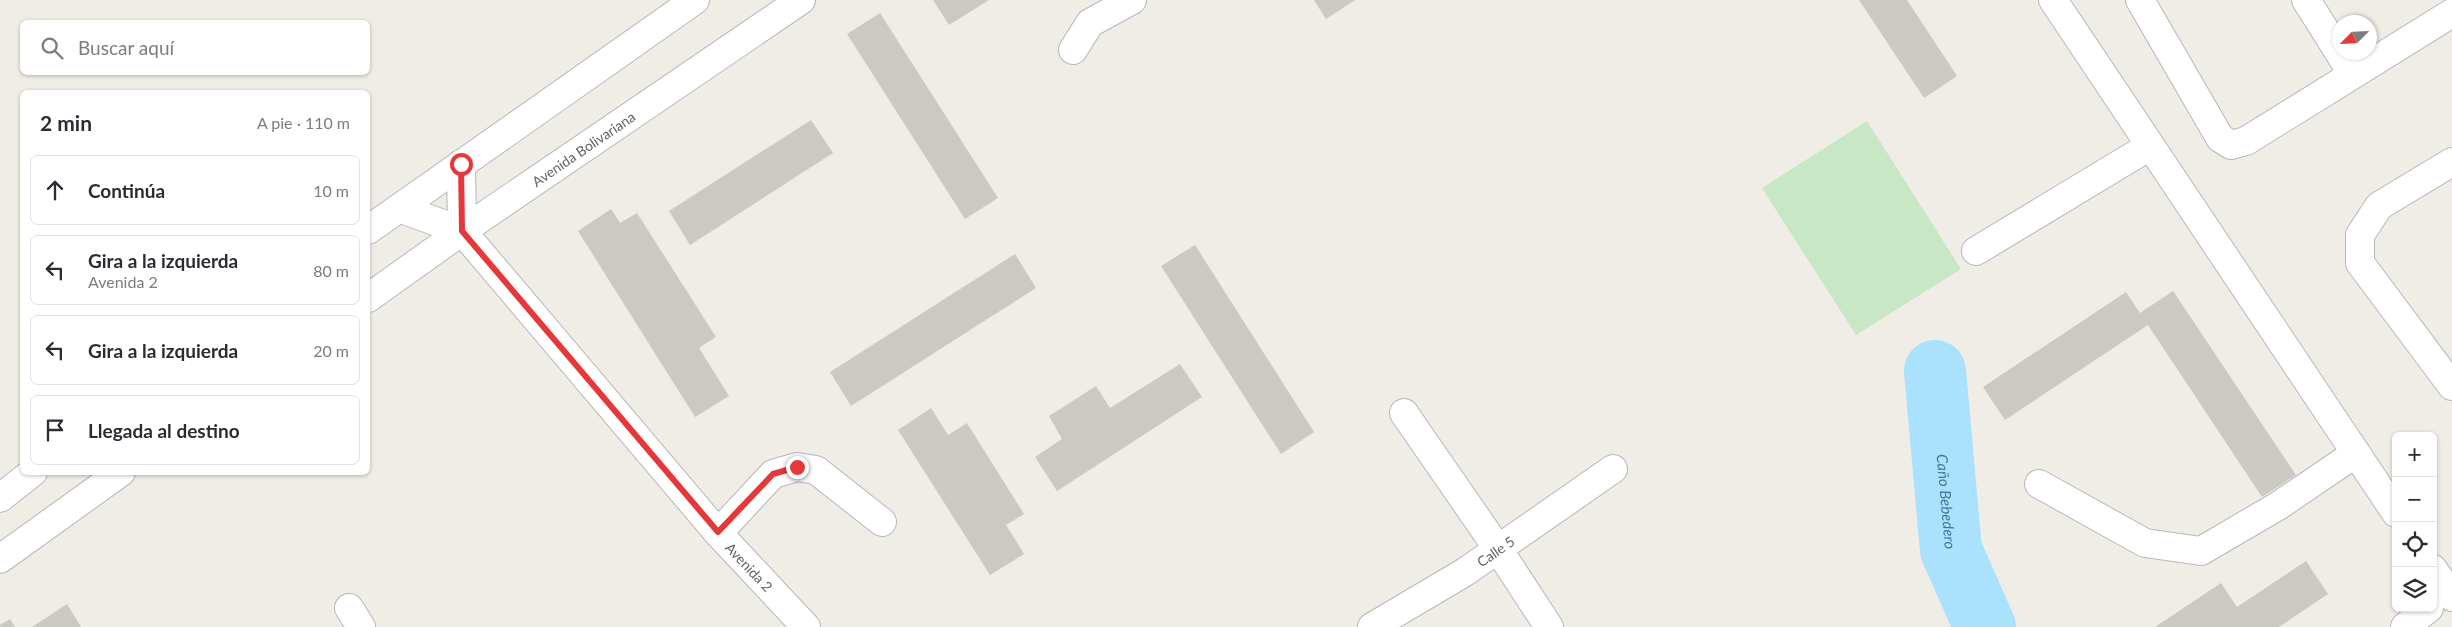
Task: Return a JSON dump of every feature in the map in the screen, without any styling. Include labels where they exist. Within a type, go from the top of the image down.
[{"type":"street","points":[[370,229],[695,0]]},
{"type":"street","name":"Avenida Bolivariana","points":[[370,297],[462,231],[802,0]]},
{"type":"street","points":[[1073,50],[1090,23],[1132,0]]},
{"type":"street","points":[[2053,0],[2392,507]]},
{"type":"street","points":[[2140,0],[2220,138],[2231,145],[2246,141],[2352,73],[2452,13]]},
{"type":"street","points":[[2306,0],[2352,73]]},
{"type":"street","points":[[1976,252],[2150,146]]},
{"type":"street","points":[[2452,162],[2379,206],[2360,235],[2360,262],[2452,386]]},
{"type":"street","points":[[399,208],[462,231],[461,164]]},
{"type":"street","name":"Avenida 2","points":[[462,231],[718,532],[806,627]]},
{"type":"street","points":[[1404,413],[1498,548],[1549,627]]},
{"type":"street","points":[[2039,484],[2145,543],[2201,550],[2278,506],[2356,453]]},
{"type":"street","points":[[718,532],[773,474],[797,467],[816,470],[882,522]]},
{"type":"street","name":"Calle 5","points":[[1372,627],[1466,572],[1614,468]]},
{"type":"street","points":[[0,498],[30,475]]},
{"type":"street","points":[[0,558],[117,475]]},
{"type":"street","points":[[2405,627],[2441,601],[2437,585]]},
{"type":"green space","points":[[1867,121],[1961,269],[1856,335],[1762,188]]},
{"type":"building","points":[[933,0],[989,0],[949,25]]},
{"type":"building","points":[[1314,0],[1355,0],[1326,19]]},
{"type":"building","points":[[1859,0],[1907,0],[1957,76],[1924,98]]},
{"type":"building","points":[[880,13],[998,198],[965,219],[847,34]]},
{"type":"building","points":[[811,120],[833,153],[690,245],[669,211]]},
{"type":"building","points":[[611,209],[620,223],[637,213],[716,337],[699,348],[729,396],[695,417],[578,231]]},
{"type":"building","points":[[1195,245],[1314,432],[1281,454],[1161,266]]},
{"type":"building","points":[[1015,254],[1036,288],[851,406],[830,372]]},
{"type":"building","points":[[2173,291],[2296,475],[2262,497],[2148,325],[2005,420],[1983,387],[2126,292],[2140,313]]},
{"type":"building","points":[[1180,364],[1202,397],[1057,491],[1035,457],[1062,439],[1049,416],[1096,386],[1110,408]]},
{"type":"building","points":[[931,408],[948,435],[967,423],[1024,514],[1006,525],[1024,554],[990,575],[898,430]]},
{"type":"building","points":[[2306,561],[2328,594],[2279,627],[2155,627],[2221,583],[2237,607]]},
{"type":"building","points":[[67,604],[81,627],[32,627]]},
{"type":"building","points":[[10,619],[15,627],[0,627],[0,625]]},
{"type":"waterway","name":"Caño Bebedero","points":[[1935,371],[1951,550],[1985,627]]},
{"type":"route","points":[[461,164],[462,231],[718,532],[773,474],[797,467]]}]
